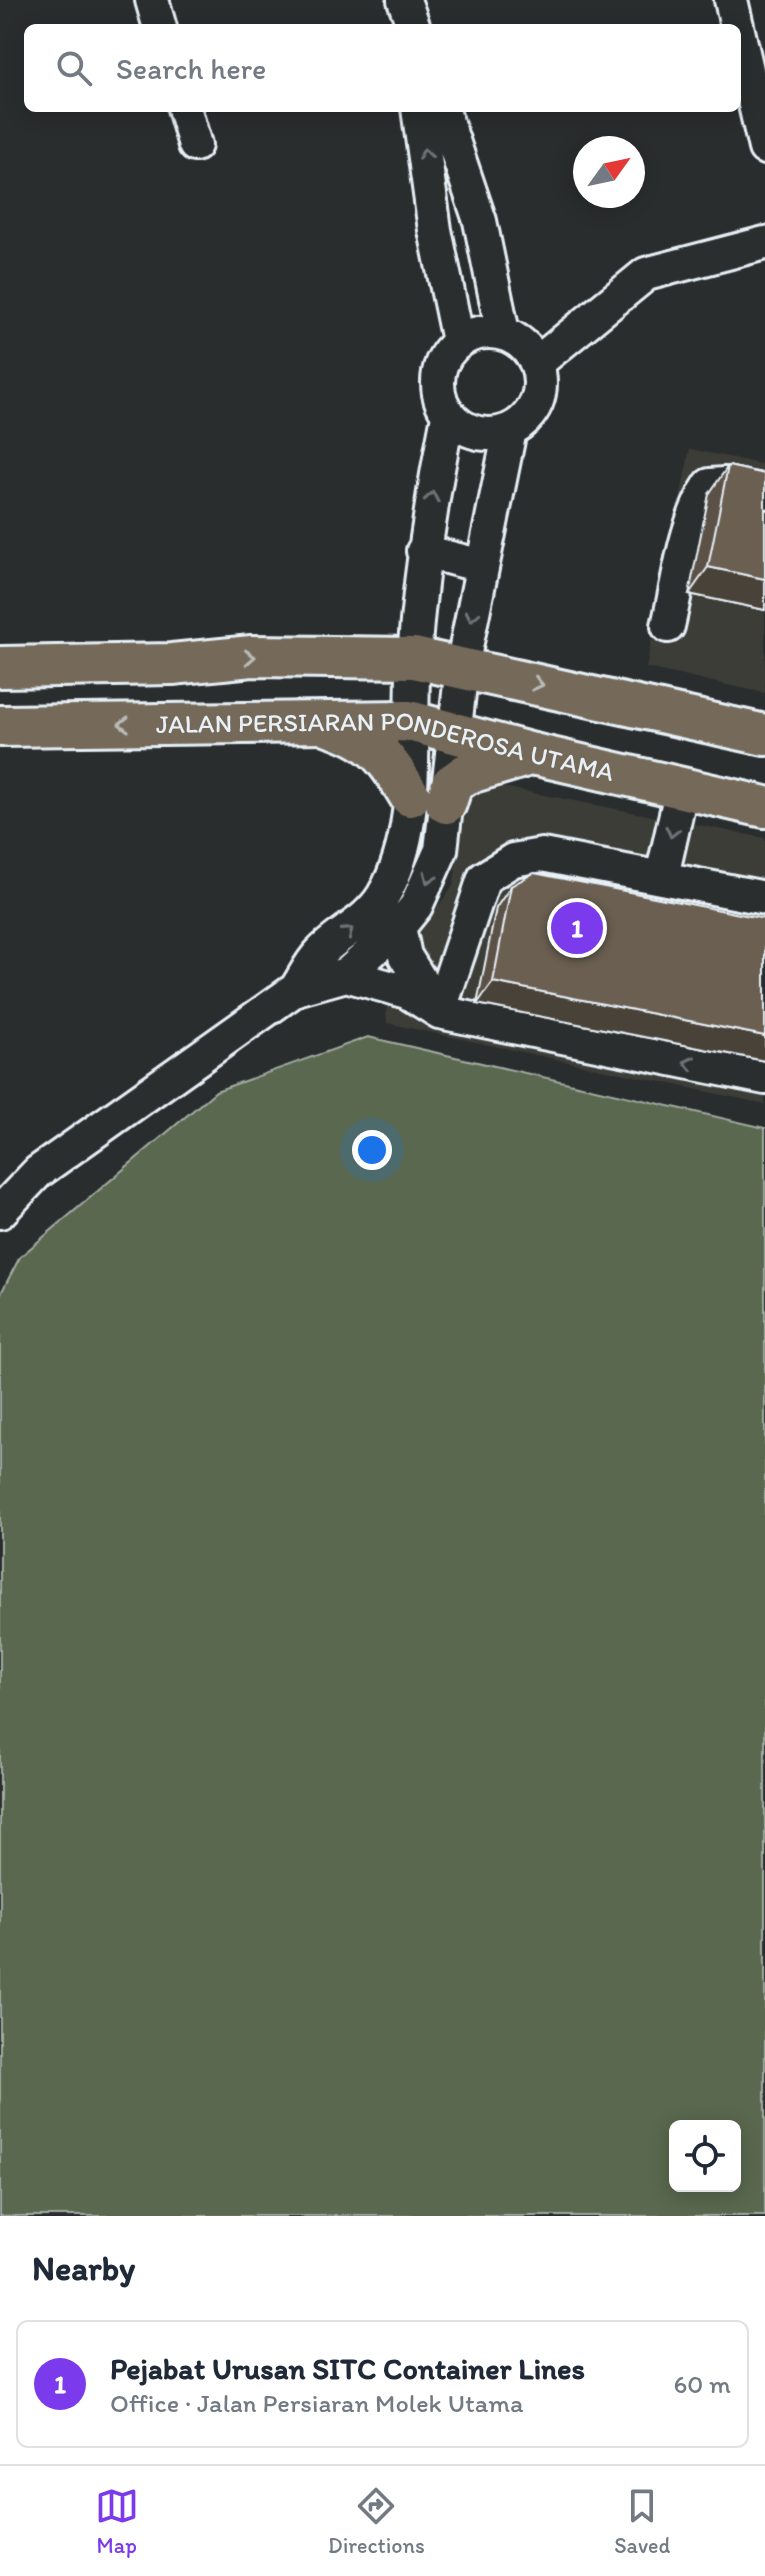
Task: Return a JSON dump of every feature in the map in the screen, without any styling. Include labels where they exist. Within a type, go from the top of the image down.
[{"type":"main road","points":[[0,667],[172,664],[252,656],[414,658],[765,735]]},
{"type":"main road","points":[[314,720],[358,735],[386,757],[428,799],[466,774],[533,754]]},
{"type":"main road","name":"JALAN PERSIARAN PONDEROSA UTAMA","points":[[0,726],[409,721],[533,754],[765,807]]},
{"type":"street","points":[[152,0],[159,24]]},
{"type":"street","points":[[404,0],[413,24]]},
{"type":"street","points":[[731,0],[737,24]]},
{"type":"street","points":[[741,44],[765,148]]},
{"type":"street","points":[[185,112],[195,145]]},
{"type":"street","points":[[419,112],[442,265],[458,341]]},
{"type":"street","points":[[443,112],[470,190],[503,333]]},
{"type":"street","points":[[431,197],[470,190]]},
{"type":"street","points":[[537,363],[646,274],[765,243]]},
{"type":"street","points":[[442,265],[487,257]]},
{"type":"street","points":[[0,1212],[38,1172],[296,989],[346,975],[399,927],[416,906],[441,850],[428,799],[409,721],[423,551],[448,416],[437,380],[447,351],[458,341],[480,332],[503,333],[517,340],[537,363],[540,379],[533,409],[510,430],[462,667],[453,732],[428,799],[405,840],[382,897],[349,934],[320,953],[296,989]]},
{"type":"street","points":[[448,416],[480,433],[510,430]]},
{"type":"street","points":[[668,626],[701,499],[710,485],[725,484],[765,492]]},
{"type":"street","points":[[423,551],[482,566]]},
{"type":"street","points":[[662,876],[682,788]]},
{"type":"street","points":[[439,1012],[484,878],[513,860],[542,855],[765,898]]},
{"type":"street","points":[[399,927],[405,956],[439,1012]]},
{"type":"street","points":[[346,975],[407,992],[439,1012],[765,1078]]},
{"type":"shaded area","points":[[690,449],[765,465],[765,693],[646,668]]},
{"type":"shaded area","points":[[487,784],[765,838],[765,1104],[387,1023],[386,1006],[396,973],[416,936],[453,886],[467,802],[473,790]]},
{"type":"green space","points":[[368,1037],[765,1128],[765,2216],[0,2216],[0,1295],[20,1257],[216,1091]]},
{"type":"building","points":[[728,466],[765,474],[765,579],[708,567]]},
{"type":"building","points":[[534,873],[765,919],[765,1036],[493,982],[511,886]]},
{"type":"place","name":"Pejabat Urusan SITC Container Lines","points":[[577,928]]}]
